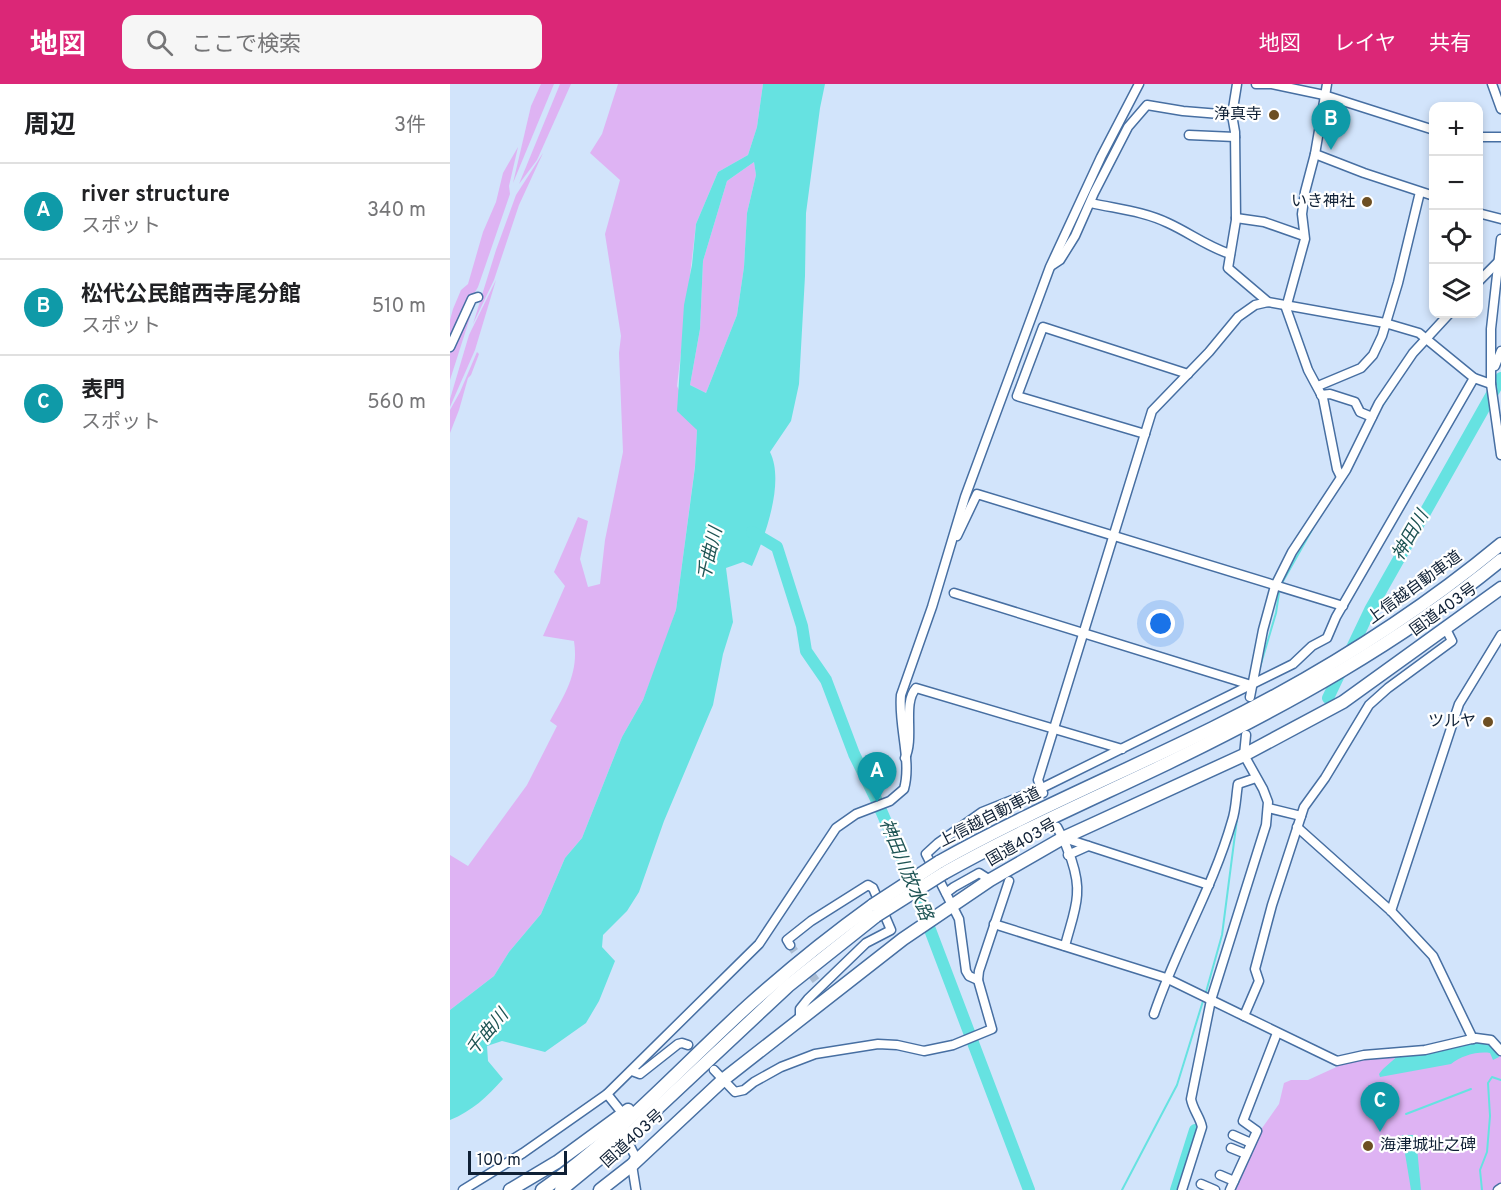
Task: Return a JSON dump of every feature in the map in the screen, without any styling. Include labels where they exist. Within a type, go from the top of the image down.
[{"type":"highway","name":"上信越自動車道","points":[[542,1190],[573,1167],[625,1122],[748,1006],[810,952],[1005,827],[1215,727],[1322,669],[1369,641],[1449,585],[1501,544]]},
{"type":"highway","name":"上信越自動車道","points":[[942,868],[1220,737],[1320,684],[1446,601],[1501,560]]},
{"type":"highway","name":"国道403号","points":[[600,1190],[632,1165],[724,1079],[903,939],[1060,832],[1244,755],[1343,702],[1501,588]]},
{"type":"highway","name":"上信越自動車道","points":[[561,1190],[633,1131],[788,986],[875,911]]},
{"type":"highway","points":[[510,1190],[557,1162],[612,1123],[748,1006]]},
{"type":"street","points":[[463,1190],[523,1153],[607,1094],[759,944],[836,828],[856,814],[890,801],[905,786],[899,709],[901,695],[932,606],[975,467],[1050,267],[1101,157],[1140,84]]},
{"type":"street","points":[[1237,84],[1232,115],[1235,137],[1236,218],[1228,267],[1268,302]]},
{"type":"street","points":[[1256,84],[1272,84],[1324,95],[1429,128]]},
{"type":"street","points":[[1327,84],[1315,153],[1305,192],[1302,214],[1305,236],[1286,305],[1288,317],[1308,370],[1320,390],[1340,475]]},
{"type":"street","points":[[1492,84],[1501,109]]},
{"type":"street","points":[[1050,267],[1060,260],[1076,236],[1128,126],[1147,105],[1232,115]]},
{"type":"street","points":[[1189,135],[1235,137]]},
{"type":"street","points":[[1483,137],[1501,137]]},
{"type":"street","points":[[1315,153],[1364,173],[1429,195]]},
{"type":"street","points":[[1320,390],[1350,375],[1368,362],[1382,336],[1398,283],[1420,192]]},
{"type":"street","points":[[1091,203],[1152,216],[1215,249],[1230,254]]},
{"type":"street","points":[[1483,214],[1501,219]]},
{"type":"street","points":[[1236,218],[1264,222],[1305,236]]},
{"type":"street","points":[[1501,239],[1491,329],[1491,384],[1501,455]]},
{"type":"street","points":[[1483,278],[1498,262]]},
{"type":"street","points":[[450,347],[472,299],[478,297]]},
{"type":"street","points":[[1043,791],[1038,780],[1152,411],[1238,317],[1255,305],[1268,302],[1385,323],[1419,333],[1474,378],[1491,384]]},
{"type":"street","points":[[1250,697],[1275,586],[1292,552],[1340,475],[1346,470],[1384,396],[1424,339],[1445,318]]},
{"type":"street","points":[[1145,434],[1017,396],[1043,327],[1188,374]]},
{"type":"street","points":[[1491,384],[1496,359],[1501,351]]},
{"type":"street","points":[[978,980],[969,976],[966,971],[959,919],[948,908],[946,893],[926,854],[982,812],[1043,791],[1293,664],[1312,646],[1327,638],[1343,606],[1474,378]]},
{"type":"street","points":[[1320,390],[1355,402],[1360,412],[1372,417]]},
{"type":"street","points":[[951,543],[961,529],[977,494],[1343,606]]},
{"type":"street","points":[[954,593],[1251,686]]},
{"type":"street","points":[[1244,1016],[1259,981],[1255,969],[1272,905],[1304,807],[1325,778],[1369,705],[1388,688],[1452,641],[1446,629]]},
{"type":"street","points":[[1391,911],[1459,704],[1501,635]]},
{"type":"street","points":[[904,759],[910,747],[910,702],[916,688],[1122,749]]},
{"type":"street","points":[[1182,1190],[1202,1127],[1192,1108],[1191,1099],[1211,1000],[1266,825],[1268,802],[1244,755],[1246,735]]},
{"type":"street","points":[[1154,1014],[1166,978],[1209,885],[1233,820],[1238,784],[1256,778]]},
{"type":"street","points":[[1268,808],[1301,816]]},
{"type":"street","points":[[1298,827],[1391,911],[1433,956],[1473,1039]]},
{"type":"street","points":[[1060,832],[1088,846],[1209,885]]},
{"type":"street","points":[[1060,832],[1078,892],[1076,909],[1065,946]]},
{"type":"street","points":[[1068,855],[1088,846]]},
{"type":"street","points":[[946,893],[979,873],[990,880]]},
{"type":"street","points":[[714,1070],[735,1092],[744,1090],[781,1068],[815,1054],[878,1044],[897,1045],[924,1051],[953,1045],[992,1029],[978,980],[979,971],[1009,881]]},
{"type":"street","points":[[790,945],[787,940],[811,921],[868,885],[873,888],[891,930],[866,943],[820,984],[800,1009],[801,1019]]},
{"type":"street","points":[[994,924],[1166,978],[1337,1060],[1342,1061],[1364,1055],[1425,1050],[1473,1039],[1491,1040],[1501,1051]]},
{"type":"street","points":[[1230,1190],[1257,1131],[1243,1121],[1277,1033]]},
{"type":"street","points":[[632,1071],[640,1074],[678,1044],[688,1045]]},
{"type":"street","points":[[607,1094],[619,1109]]},
{"type":"street","points":[[1233,1135],[1251,1143]]},
{"type":"street","points":[[630,1146],[635,1156],[632,1165],[636,1190]]},
{"type":"street","points":[[1231,1148],[1246,1154]]},
{"type":"street","points":[[1220,1175],[1234,1180]]},
{"type":"street","points":[[1201,1184],[1215,1190]]},
{"type":"shaded area","points":[[541,84],[554,84],[513,183],[531,106]]},
{"type":"shaded area","points":[[560,84],[571,84],[537,160],[519,184]]},
{"type":"shaded area","points":[[618,84],[763,84],[757,127],[748,155],[718,172],[696,224],[677,386],[697,430],[695,466],[676,610],[643,700],[622,737],[582,838],[565,858],[541,914],[509,952],[494,976],[450,1010],[450,855],[468,866],[527,785],[557,726],[550,721],[566,692],[573,673],[574,641],[543,636],[565,586],[554,572],[578,517],[588,521],[580,559],[588,587],[600,584],[605,540],[623,452],[619,353],[621,336],[605,234],[620,180],[590,153],[602,134]]},
{"type":"shaded area","points":[[518,147],[509,186],[510,194],[478,287],[450,341],[450,320],[453,309],[461,290],[468,284],[483,232],[496,202],[503,173]]},
{"type":"shaded area","points":[[543,153],[519,205],[494,280],[473,324],[516,195]]},
{"type":"shaded area","points":[[754,162],[756,175],[747,213],[744,267],[737,315],[706,393],[690,385],[700,329],[703,261],[727,181]]},
{"type":"shaded area","points":[[496,280],[475,350],[450,407],[450,399],[469,335]]},
{"type":"shaded area","points":[[473,308],[450,380],[450,353]]},
{"type":"shaded area","points":[[477,352],[479,354],[468,378],[450,433],[450,410]]},
{"type":"shaded area","points":[[1474,1041],[1501,1054],[1501,1187],[1496,1190],[1232,1190],[1260,1131],[1279,1104],[1284,1083],[1291,1080],[1308,1080],[1343,1064],[1365,1058]]},
{"type":"water","name":"千曲川","points":[[763,84],[825,84],[806,213],[799,384],[791,421],[770,452],[774,464],[774,494],[772,509],[757,554],[752,566],[743,562],[726,568],[733,622],[723,654],[713,705],[664,821],[639,892],[627,911],[603,935],[602,947],[615,961],[599,1001],[586,1023],[545,1052],[502,1041],[487,1046],[488,1061],[503,1079],[479,1103],[450,1120],[450,1010],[494,976],[509,952],[541,914],[565,858],[582,838],[622,737],[643,700],[676,610],[695,467],[697,430],[677,411],[684,305],[692,265],[696,224],[718,172],[748,155],[757,127]],"holes":[[[754,162],[756,175],[747,213],[744,267],[737,315],[706,393],[690,385],[700,329],[703,261],[727,181]]]},
{"type":"water","points":[[1474,1041],[1487,1041],[1500,1053],[1499,1057],[1493,1060],[1490,1053],[1475,1053],[1451,1064],[1380,1077],[1379,1074],[1383,1069],[1400,1054]]},
{"type":"water","points":[[1402,1135],[1415,1135],[1416,1137],[1421,1190],[1411,1190]]},
{"type":"waterway","name":"神田川","points":[[1328,698],[1370,610],[1501,378]]},
{"type":"waterway","points":[[1381,408],[1391,393]]},
{"type":"waterway","points":[[1282,583],[1313,528]]},
{"type":"waterway","name":"神田川放水路","points":[[752,532],[777,547],[802,626],[806,651],[826,680],[854,754],[910,877],[1029,1190]]},
{"type":"waterway","points":[[1258,674],[1276,613],[1279,593]]},
{"type":"waterway","points":[[1206,992],[1222,935],[1237,819]]},
{"type":"waterway","points":[[1122,1190],[1177,1085],[1203,1001]]},
{"type":"waterway","points":[[1482,1190],[1480,1170],[1487,1152],[1490,1116],[1488,1083],[1492,1077],[1501,1080]]},
{"type":"waterway","points":[[1406,1114],[1471,1089]]},
{"type":"waterway","name":"神田川","points":[[1176,1190],[1195,1130]]},
{"type":"tunnel","points":[[790,945],[817,982]]},
{"type":"place","name":"浄真寺","points":[[1274,115]]},
{"type":"place","name":"松代公民館西寺尾分館","points":[[1331,150]]},
{"type":"place","name":"いき神社","points":[[1367,202]]},
{"type":"place","name":"ツルヤ","points":[[1488,722]]},
{"type":"place","name":"river structure","points":[[877,802]]},
{"type":"place","name":"表門","points":[[1380,1132]]},
{"type":"place","name":"海津城址之碑","points":[[1368,1146]]}]
